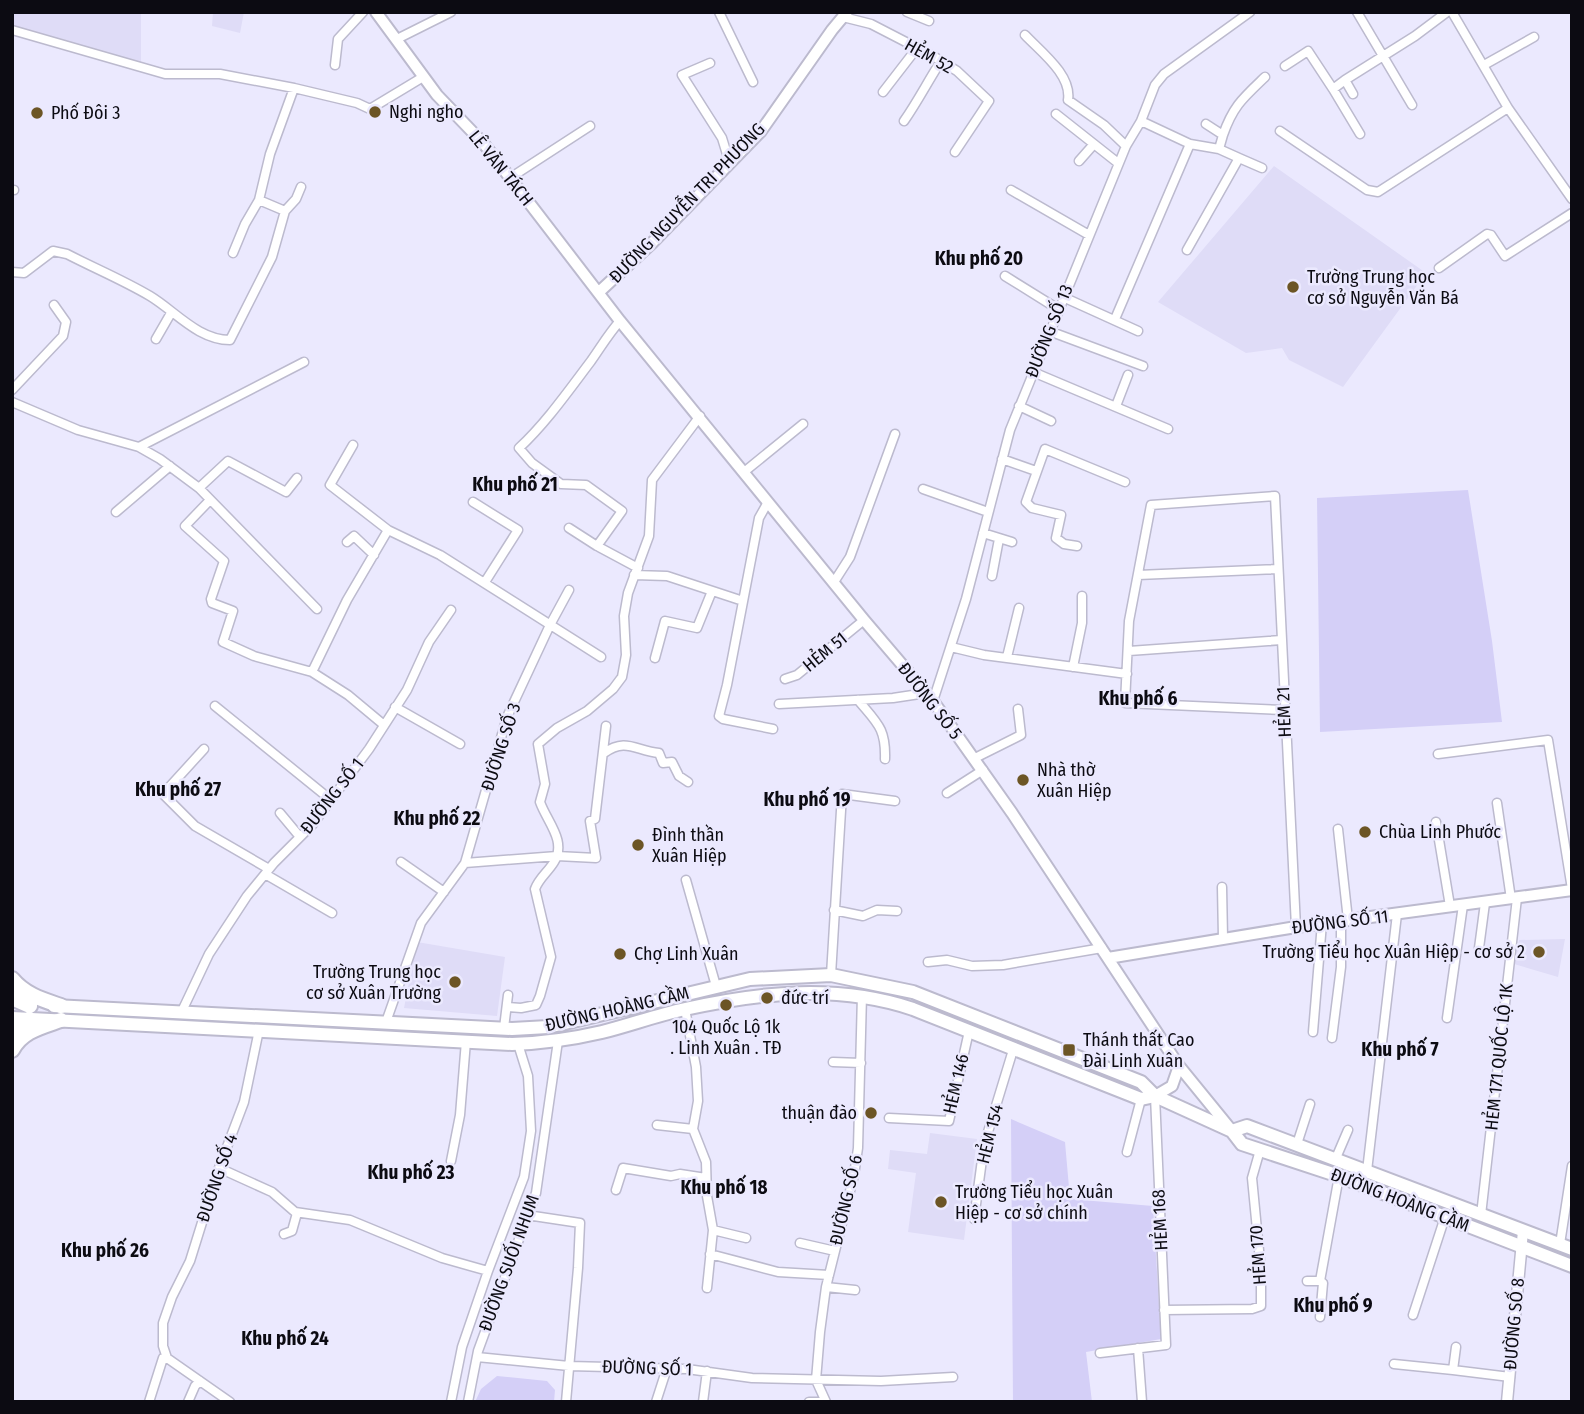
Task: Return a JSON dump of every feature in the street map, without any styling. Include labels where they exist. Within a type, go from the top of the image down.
[{"type":"highway","points":[[12,979],[19,988],[61,1013],[19,1039],[12,1050]]},
{"type":"highway","points":[[12,998],[29,1012],[12,1035]]},
{"type":"main road","name":"LÊ VĂN TÁCH","points":[[376,12],[423,78],[484,144],[599,292]]},
{"type":"main road","name":"ĐƯỜNG NGUYỄN TRI PHƯƠNG","points":[[599,292],[761,131],[845,15]]},
{"type":"main road","name":"ĐƯỜNG SỐ 5","points":[[599,292],[864,620],[930,697],[975,758],[1179,1066],[1232,1131]]},
{"type":"main road","name":"ĐƯỜNG SỐ 11","points":[[1105,953],[1572,890]]},
{"type":"main road","name":"ĐƯỜNG HOÀNG CẦM","points":[[12,1005],[29,1012],[181,1011],[505,1028],[548,1027],[750,979],[831,975],[913,992],[951,1006],[1141,1082],[1155,1096],[1232,1131],[1242,1144],[1339,1176],[1572,1266]]},
{"type":"main road","name":"ĐƯỜNG HOÀNG CẦM","points":[[61,1013],[260,1030],[518,1044],[558,1041],[602,1032],[685,1009],[751,996],[796,993],[862,995],[903,1006],[1141,1099]]},
{"type":"main road","name":"ĐƯỜNG HOÀNG CẦM","points":[[12,1018],[29,1012]]},
{"type":"main road","points":[[1141,1099],[1155,1096],[1172,1086],[1179,1066]]},
{"type":"main road","name":"ĐƯỜNG HOÀNG CẦM","points":[[1232,1131],[1247,1126],[1566,1247]]},
{"type":"street","points":[[335,65],[338,39],[348,25],[363,12]]},
{"type":"street","points":[[397,39],[451,12]]},
{"type":"street","points":[[719,12],[753,82]]},
{"type":"street","points":[[907,12],[929,21]]},
{"type":"street","name":"ĐƯỜNG SỐ 13","points":[[930,697],[951,648],[1010,430],[1118,163],[1141,121],[1155,85],[1164,74],[1250,12]]},
{"type":"street","points":[[1357,12],[1412,105]]},
{"type":"street","points":[[1333,89],[1450,12],[1508,108],[1572,199]]},
{"type":"street","name":"HẺM 52","points":[[845,15],[871,24],[941,61],[957,71],[989,101],[954,152]]},
{"type":"street","points":[[12,30],[165,74],[209,73],[294,88],[370,108],[423,78]]},
{"type":"street","points":[[1025,36],[1052,63],[1064,80],[1070,91],[1068,100],[1104,125],[1126,146]]},
{"type":"street","points":[[1484,65],[1534,37]]},
{"type":"street","points":[[883,92],[917,48]]},
{"type":"street","points":[[1285,66],[1308,51],[1360,134]]},
{"type":"street","points":[[904,121],[941,61]]},
{"type":"street","points":[[710,62],[682,75],[722,138],[730,164]]},
{"type":"street","points":[[1219,149],[1231,113],[1242,98],[1265,77]]},
{"type":"street","points":[[1345,80],[1353,94]]},
{"type":"street","points":[[233,253],[259,200],[270,154],[294,88]]},
{"type":"street","points":[[1280,131],[1367,190],[1378,192],[1508,108]]},
{"type":"street","points":[[1056,114],[1118,163]]},
{"type":"street","points":[[1141,121],[1190,144],[1219,149],[1262,168]]},
{"type":"street","points":[[1206,124],[1223,135]]},
{"type":"street","points":[[510,177],[590,126]]},
{"type":"street","points":[[1079,161],[1094,144]]},
{"type":"street","points":[[1115,318],[1190,144]]},
{"type":"street","points":[[1187,250],[1239,158]]},
{"type":"street","points":[[12,272],[24,273],[53,251],[67,254],[151,297],[201,331],[221,340],[230,340],[272,257],[285,211],[296,199],[301,187]]},
{"type":"street","points":[[1011,190],[1089,235]]},
{"type":"street","points":[[259,200],[285,211]]},
{"type":"street","points":[[1439,268],[1487,234],[1505,256],[1572,212]]},
{"type":"street","points":[[1005,276],[1058,309]]},
{"type":"street","points":[[1063,297],[1115,318],[1138,331]]},
{"type":"street","points":[[12,390],[63,336],[66,322],[54,305]]},
{"type":"street","points":[[156,339],[171,313]]},
{"type":"street","points":[[597,546],[622,511],[586,485],[561,484],[532,463],[519,448],[534,434],[620,321]]},
{"type":"street","points":[[1049,331],[1143,366]]},
{"type":"street","points":[[139,447],[304,362]]},
{"type":"street","points":[[1033,372],[1168,429]]},
{"type":"street","points":[[1116,406],[1128,375]]},
{"type":"street","points":[[12,402],[78,430],[139,447],[170,466],[199,488],[317,609]]},
{"type":"street","points":[[1019,406],[1051,421]]},
{"type":"street","points":[[507,1007],[521,1009],[536,1005],[551,957],[535,889],[537,882],[557,856],[560,846],[540,802],[544,784],[538,744],[557,728],[587,711],[613,689],[622,677],[626,655],[624,616],[649,536],[652,480],[700,416]]},
{"type":"street","points":[[744,472],[803,424]]},
{"type":"street","points":[[834,582],[850,557],[895,434]]},
{"type":"street","points":[[353,445],[330,485],[388,530],[440,555],[601,657]]},
{"type":"street","points":[[1077,546],[1064,544],[1056,538],[1061,516],[1032,508],[1026,502],[1045,449],[1125,482]]},
{"type":"street","points":[[1002,459],[1036,471]]},
{"type":"street","points":[[199,488],[228,461],[286,492],[297,478]]},
{"type":"street","points":[[116,512],[170,466]]},
{"type":"street","points":[[923,489],[988,512]]},
{"type":"street","name":"HẺM 21","points":[[1138,575],[1151,505],[1275,496],[1283,710],[1296,927]]},
{"type":"street","points":[[210,500],[185,526],[225,561],[211,599],[212,603],[233,611],[223,642],[254,656],[312,672],[348,695],[384,725]]},
{"type":"street","points":[[473,502],[518,530],[485,582]]},
{"type":"street","points":[[768,502],[759,518],[719,716],[774,729]]},
{"type":"street","points":[[569,528],[636,571],[667,576],[743,601]]},
{"type":"street","points":[[312,672],[347,600],[388,530]]},
{"type":"street","points":[[983,533],[1012,542]]},
{"type":"street","points":[[347,542],[354,536],[374,555]]},
{"type":"street","points":[[992,576],[999,538]]},
{"type":"street","points":[[1278,569],[1138,575],[1129,621],[1125,703],[1283,710]]},
{"type":"street","name":"ĐƯỜNG SỐ 3","points":[[386,1022],[418,929],[465,863],[507,717],[569,590]]},
{"type":"street","points":[[655,658],[665,621],[697,628],[712,591]]},
{"type":"street","points":[[1073,667],[1082,623],[1082,596]]},
{"type":"street","points":[[1007,657],[1018,608]]},
{"type":"street","name":"ĐƯỜNG SỐ 1","points":[[181,1011],[209,954],[247,895],[313,824],[369,749],[407,690],[429,642],[451,610]]},
{"type":"street","name":"HẺM 51","points":[[785,679],[797,675],[864,620]]},
{"type":"street","points":[[1129,651],[1282,640]]},
{"type":"street","points":[[951,648],[1127,674]]},
{"type":"street","points":[[779,704],[930,697]]},
{"type":"street","points":[[858,700],[881,728],[886,739],[885,759]]},
{"type":"street","points":[[215,706],[331,800]]},
{"type":"street","points":[[395,707],[460,744]]},
{"type":"street","points":[[975,758],[1021,735],[1018,709]]},
{"type":"street","points":[[465,863],[557,856],[596,858],[590,821],[594,819],[606,726]]},
{"type":"street","points":[[1438,754],[1548,740],[1572,890]]},
{"type":"street","points":[[604,753],[614,745],[622,744],[659,753],[663,763],[671,762],[679,776],[688,782]]},
{"type":"street","points":[[204,749],[163,794],[195,826],[332,913]]},
{"type":"street","points":[[947,793],[983,770]]},
{"type":"street","points":[[831,975],[842,794],[895,801]]},
{"type":"street","name":"HẺM 171 QUỐC LỘ 1K","points":[[1481,1215],[1514,899],[1497,803]]},
{"type":"street","points":[[280,813],[300,837]]},
{"type":"street","points":[[1436,821],[1450,906]]},
{"type":"street","points":[[1332,1038],[1345,920],[1338,829]]},
{"type":"street","points":[[401,862],[444,892]]},
{"type":"street","points":[[686,880],[716,986]]},
{"type":"street","points":[[1222,887],[1223,938]]},
{"type":"street","points":[[1479,948],[1485,902]]},
{"type":"street","points":[[1447,1018],[1463,905]]},
{"type":"street","points":[[834,909],[863,916],[877,910],[897,911]]},
{"type":"street","points":[[1367,1171],[1397,914]]},
{"type":"street","points":[[1313,1032],[1322,923]]},
{"type":"street","points":[[928,962],[947,960],[972,966],[1003,965],[1105,953]]},
{"type":"street","points":[[505,1028],[508,995]]},
{"type":"street","name":"ĐƯỜNG SỐ 6","points":[[816,1380],[826,1287],[855,1175],[862,995]]},
{"type":"street","points":[[685,1009],[696,1067],[698,1101],[692,1129],[706,1163],[713,1230],[707,1288]]},
{"type":"street","name":"ĐƯỜNG SỐ 4","points":[[167,1358],[163,1346],[163,1323],[172,1297],[190,1261],[219,1167],[244,1102],[260,1030]]},
{"type":"street","name":"HẺM 146","points":[[889,1118],[949,1121],[969,1031]]},
{"type":"street","points":[[451,1161],[460,1115],[466,1041]]},
{"type":"street","name":"ĐƯỜNG SUỐI NHUM","points":[[468,1402],[477,1357],[489,1319],[536,1193],[558,1041]]},
{"type":"street","points":[[451,1402],[462,1347],[524,1177],[531,1130],[528,1076],[518,1044]]},
{"type":"street","name":"HẺM 154","points":[[974,1219],[984,1145],[1013,1050]]},
{"type":"street","points":[[833,1062],[861,1063]]},
{"type":"street","name":"HẺM 168","points":[[1138,1349],[1166,1345],[1155,1096]]},
{"type":"street","points":[[1127,1152],[1141,1099]]},
{"type":"street","points":[[1297,1144],[1310,1104]]},
{"type":"street","points":[[657,1125],[692,1129]]},
{"type":"street","points":[[1336,1158],[1348,1130]]},
{"type":"street","name":"HẺM 170","points":[[1164,1310],[1252,1309],[1261,1306],[1261,1271],[1252,1178],[1260,1150]]},
{"type":"street","points":[[1566,1247],[1572,1166]]},
{"type":"street","points":[[219,1167],[272,1192],[297,1213],[350,1220],[442,1258],[488,1271]]},
{"type":"street","points":[[616,1190],[623,1168],[671,1176],[680,1174],[706,1178]]},
{"type":"street","points":[[1321,1317],[1323,1283],[1320,1281],[1339,1176]]},
{"type":"street","points":[[284,1234],[292,1231],[297,1213]]},
{"type":"street","points":[[527,1215],[580,1223],[566,1402]]},
{"type":"street","points":[[1413,1315],[1445,1217]]},
{"type":"street","points":[[713,1230],[746,1238]]},
{"type":"street","name":"ĐƯỜNG SỐ 8","points":[[1507,1402],[1523,1231]]},
{"type":"street","points":[[800,1243],[835,1251]]},
{"type":"street","points":[[710,1254],[778,1272],[829,1275]]},
{"type":"street","points":[[1307,1281],[1320,1281]]},
{"type":"street","points":[[826,1287],[855,1290]]},
{"type":"street","points":[[1452,1370],[1456,1347]]},
{"type":"street","points":[[1100,1353],[1138,1349],[1142,1402]]},
{"type":"street","name":"ĐƯỜNG SỐ 1","points":[[477,1357],[569,1366],[707,1371],[752,1378],[881,1381],[953,1377]]},
{"type":"street","points":[[149,1402],[163,1358],[167,1358],[230,1402]]},
{"type":"street","points":[[1394,1364],[1510,1377]]},
{"type":"street","points":[[656,1402],[667,1368]]},
{"type":"street","points":[[703,1402],[707,1371]]},
{"type":"street","points":[[809,1402],[824,1402],[816,1380]]},
{"type":"street","points":[[188,1402],[200,1381]]},
{"type":"shaded area","points":[[12,12],[141,12],[141,65],[12,26]]},
{"type":"shaded area","points":[[213,12],[244,12],[240,33],[212,26]]},
{"type":"shaded area","name":"Trường Trung học cơ sở Nguyễn Văn Bá","points":[[1274,166],[1426,273],[1343,387],[1289,360],[1282,348],[1246,353],[1158,302]]},
{"type":"shaded area","points":[[1468,490],[1502,722],[1320,732],[1317,498]]},
{"type":"shaded area","name":"Trường Tiểu học Xuân Hiệp - cơ sở 2","points":[[1565,939],[1558,977],[1514,964],[1519,940]]},
{"type":"shaded area","name":"Trường Trung học cơ sở Xuân Trường","points":[[417,942],[505,957],[497,1016],[404,1008]]},
{"type":"shaded area","points":[[1011,1119],[1065,1142],[1070,1199],[1153,1206],[1161,1339],[1086,1352],[1092,1402],[1013,1402]]},
{"type":"shaded area","name":"Trường Tiểu học Xuân Hiệp - cơ sở chính","points":[[930,1133],[977,1139],[964,1240],[908,1232],[916,1173],[888,1169],[890,1150],[927,1154]]},
{"type":"shaded area","points":[[497,1376],[547,1381],[555,1390],[554,1402],[475,1402],[481,1389]]},
{"type":"place","name":"Nghi ngho","points":[[375,112]]},
{"type":"place","name":"Phố Đôi 3","points":[[37,113]]},
{"type":"place","name":"Trường Trung học cơ sở Nguyễn Văn Bá","points":[[1293,287]]},
{"type":"place","name":"Nhà thờ Xuân Hiệp","points":[[1023,780]]},
{"type":"place","name":"Chùa Linh Phước","points":[[1365,832]]},
{"type":"place","name":"Đình thần Xuân Hiệp","points":[[638,845]]},
{"type":"place","name":"Trường Tiểu học Xuân Hiệp - cơ sở 2","points":[[1539,952]]},
{"type":"place","name":"Chợ Linh Xuân","points":[[620,954]]},
{"type":"place","name":"Trường Trung học cơ sở Xuân Trường","points":[[455,982]]},
{"type":"place","name":"đức trí","points":[[767,998]]},
{"type":"place","name":"104 Quốc Lộ 1k . Linh Xuân . TĐ","points":[[726,1005]]},
{"type":"place","name":"Thánh thất Cao Đài Linh Xuân","points":[[1069,1050]]},
{"type":"place","name":"thuận đào","points":[[871,1113]]},
{"type":"place","name":"Trường Tiểu học Xuân Hiệp - cơ sở chính","points":[[941,1202]]},
{"type":"district","name":"Khu phố 20","points":[[979,258]]},
{"type":"district","name":"Khu phố 21","points":[[515,484]]},
{"type":"district","name":"Khu phố 6","points":[[1138,698]]},
{"type":"district","name":"Khu phố 27","points":[[178,789]]},
{"type":"district","name":"Khu phố 19","points":[[807,799]]},
{"type":"district","name":"Khu phố 22","points":[[437,818]]},
{"type":"district","name":"Khu phố 7","points":[[1400,1049]]},
{"type":"district","name":"Khu phố 23","points":[[411,1172]]},
{"type":"district","name":"Khu phố 18","points":[[724,1187]]},
{"type":"district","name":"Khu phố 26","points":[[105,1250]]},
{"type":"district","name":"Khu phố 9","points":[[1333,1305]]},
{"type":"district","name":"Khu phố 24","points":[[285,1338]]}]
